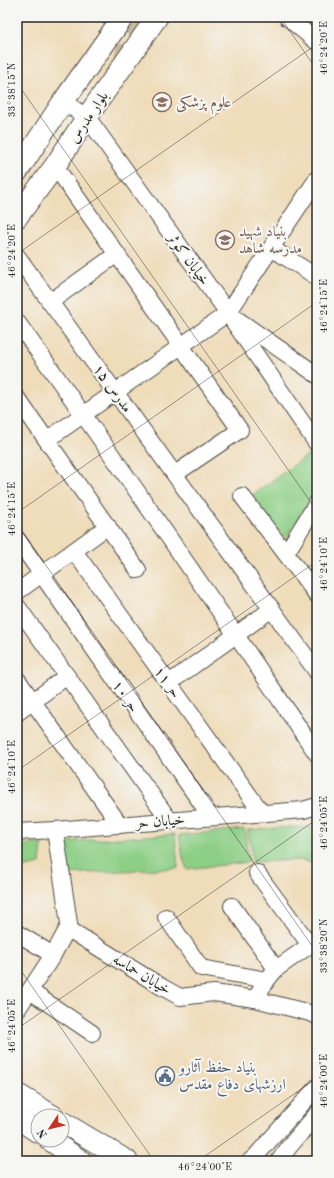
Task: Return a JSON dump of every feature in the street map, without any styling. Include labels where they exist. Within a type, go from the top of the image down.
[{"type":"main road","name":"بلوار مدرس","points":[[17,172],[63,102],[123,17]]},
{"type":"main road","name":"بلوار مدرس","points":[[17,217],[55,166],[87,117],[157,17]]},
{"type":"main road","points":[[17,1094],[40,1108]]},
{"type":"main road","points":[[17,1118],[30,1127]]},
{"type":"main road","points":[[70,1127],[127,1161]]},
{"type":"main road","points":[[62,1148],[81,1161]]},
{"type":"street","points":[[287,17],[317,42]]},
{"type":"street","points":[[63,102],[87,117]]},
{"type":"street","name":"خیابان کوثر","points":[[87,117],[228,313],[317,374]]},
{"type":"street","points":[[55,166],[240,430],[175,474]]},
{"type":"street","points":[[47,440],[228,313],[317,179]]},
{"type":"street","points":[[271,248],[317,277]]},
{"type":"street","points":[[50,302],[117,254]]},
{"type":"street","name":"مدرس ۱۵","points":[[17,256],[317,672]]},
{"type":"street","points":[[228,313],[317,444]]},
{"type":"street","points":[[17,322],[84,414],[317,754]]},
{"type":"street","points":[[17,398],[138,570]]},
{"type":"street","points":[[242,496],[317,595]]},
{"type":"street","points":[[286,553],[317,503]]},
{"type":"street","points":[[17,592],[108,526]]},
{"type":"street","name":"حر ۱۰","points":[[17,539],[211,817]]},
{"type":"street","name":"حر ۱۱","points":[[74,551],[262,813]]},
{"type":"street","points":[[17,606],[170,820]]},
{"type":"street","points":[[169,683],[272,609]]},
{"type":"street","points":[[17,712],[67,676]]},
{"type":"street","points":[[17,678],[120,825]]},
{"type":"street","name":"خیابان حر","points":[[20,828],[55,830],[312,810]]},
{"type":"street","points":[[17,1010],[53,955],[69,926],[55,830]]},
{"type":"street","points":[[255,999],[272,974],[310,945],[257,873]]},
{"type":"street","points":[[232,906],[272,974]]},
{"type":"street","points":[[166,917],[201,968],[272,974]]},
{"type":"street","name":"خیابان حماسه","points":[[69,926],[70,930],[180,997],[214,993],[255,999],[317,1016]]},
{"type":"street","points":[[17,933],[53,955]]},
{"type":"street","points":[[30,991],[92,1033]]},
{"type":"street","points":[[250,1161],[317,1087]]},
{"type":"street","points":[[279,1161],[317,1114]]},
{"type":"green space","points":[[308,455],[317,467],[317,490],[285,539],[251,496]]},
{"type":"green space","points":[[317,827],[317,864],[300,860],[253,862],[251,844],[247,830]]},
{"type":"green space","points":[[244,829],[249,862],[187,869],[183,859],[179,835]]},
{"type":"green space","points":[[175,834],[178,868],[67,874],[62,842]]},
{"type":"green space","points":[[42,844],[40,864],[17,869],[17,847]]},
{"type":"tunnel","points":[[123,66],[130,36],[143,17]]},
{"type":"place","name":"علوم پزشکی","points":[[162,102]]},
{"type":"place","name":"بنیاد شهید مدرسه شاهد","points":[[225,240]]},
{"type":"place","name":"بنیاد حفظ آثارو ارزشهای دفاع مقدس","points":[[165,1076]]}]
